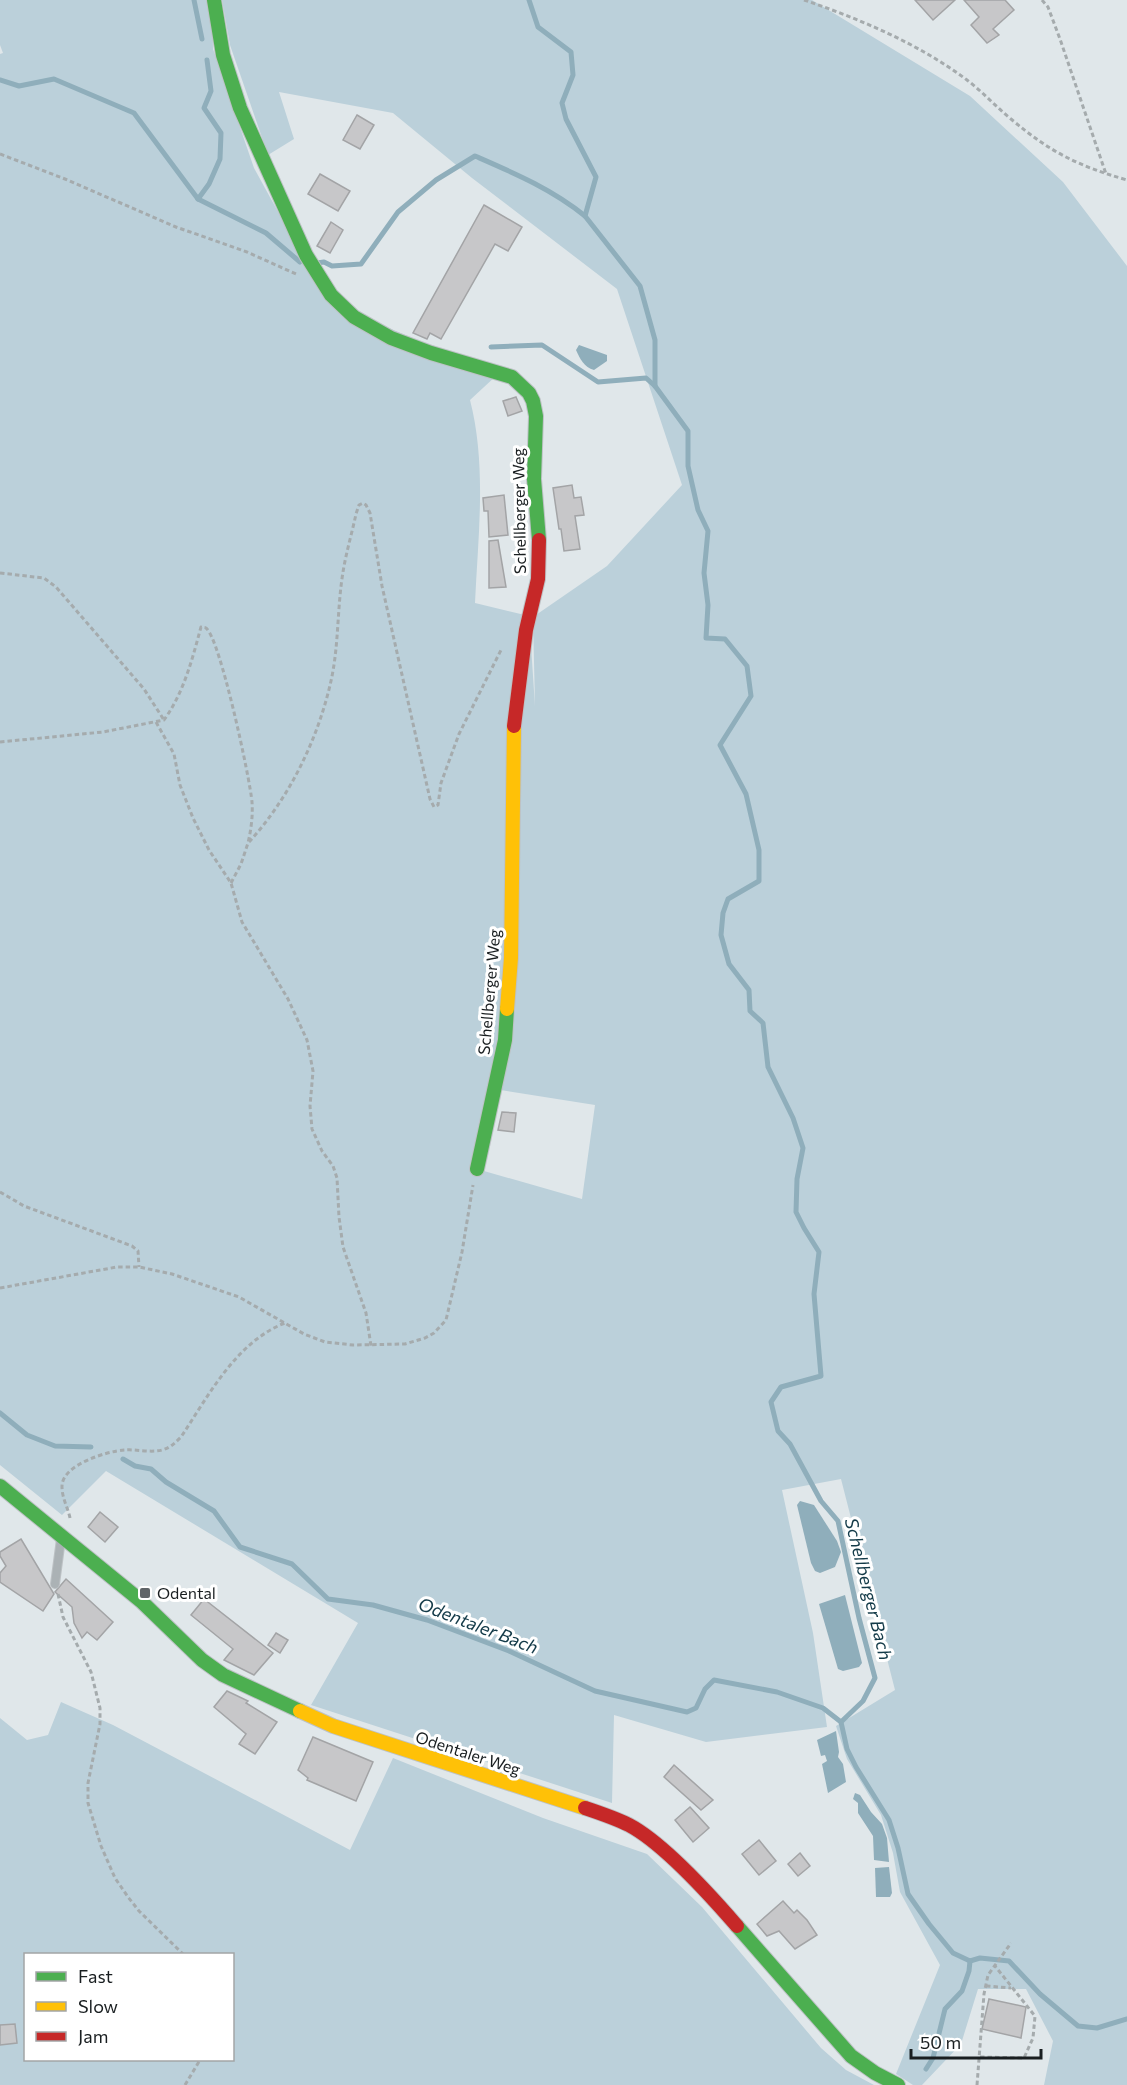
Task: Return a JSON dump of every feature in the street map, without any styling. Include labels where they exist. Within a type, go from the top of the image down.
[{"type":"street","name":"Schellberger Weg","points":[[214,0],[216,27],[245,122],[318,277],[353,317],[387,336],[416,348],[512,378],[525,387],[533,401],[538,580],[529,610],[518,688],[513,763],[515,778],[511,958],[505,1040],[477,1169]]},
{"type":"street","name":"Odentaler Weg","points":[[0,1486],[141,1601],[202,1660],[223,1675],[333,1726],[596,1812],[641,1833],[670,1857],[725,1912],[851,2056],[875,2073],[898,2085]]},
{"type":"lane","points":[[55,1584],[62,1535]]},
{"type":"path","points":[[804,0],[846,15],[915,48],[968,81],[1012,120],[1050,149],[1088,168],[1127,180]]},
{"type":"path","points":[[1042,0],[1048,8],[1060,39],[1106,174]]},
{"type":"path","points":[[0,154],[65,179],[176,227],[247,252],[276,267],[318,277]]},
{"type":"path","points":[[249,843],[273,813],[295,775],[324,710],[334,659],[343,572],[359,505],[363,503],[366,505],[370,513],[382,586],[430,799],[434,807],[438,805],[441,783],[459,734],[505,642]]},
{"type":"path","points":[[0,573],[44,578],[56,587],[144,690],[164,720]]},
{"type":"path","points":[[0,742],[103,732],[164,720],[185,682],[201,627],[204,627],[216,652],[238,721],[252,802],[249,843],[231,883]]},
{"type":"path","points":[[156,721],[174,754],[180,785],[193,818],[209,850],[231,883],[242,922],[288,999],[307,1040],[313,1071],[310,1106],[312,1129],[324,1155],[333,1166],[337,1178],[343,1247],[366,1313],[371,1346]]},
{"type":"path","points":[[0,1288],[117,1267],[139,1267],[172,1274],[217,1288],[261,1308],[304,1334],[325,1342],[371,1346],[405,1344],[425,1338],[441,1327],[446,1320],[462,1252],[477,1169]]},
{"type":"path","points":[[0,1192],[24,1206],[132,1246],[138,1251],[139,1267]]},
{"type":"path","points":[[62,1535],[70,1526],[62,1488],[63,1481],[70,1471],[93,1458],[126,1450],[162,1450],[173,1445],[242,1351],[270,1330],[285,1323]]},
{"type":"path","points":[[55,1584],[63,1617],[92,1672],[100,1708],[100,1724],[87,1783],[88,1803],[101,1846],[115,1878],[128,1897],[182,1953]]},
{"type":"path","points":[[977,2085],[988,1975],[1011,1943]]},
{"type":"path","points":[[980,2057],[1024,2058],[1033,2038],[1035,2016],[995,1966]]},
{"type":"path","points":[[986,1986],[1011,1988]]},
{"type":"path","points":[[185,2085],[199,2061]]},
{"type":"shaded area","points":[[0,0],[212,0],[213,49],[254,168],[327,301],[497,375],[470,400],[480,476],[475,603],[529,616],[535,706],[533,617],[607,566],[682,485],[617,289],[472,178],[393,113],[279,92],[294,139],[268,155],[230,45],[222,0],[812,0],[970,96],[1063,182],[1127,266],[1127,2085],[1044,2085],[1053,2041],[1026,1989],[978,1989],[961,2044],[922,2085],[913,2085],[896,2074],[940,1965],[900,1892],[893,1853],[881,1815],[847,1759],[836,1726],[895,1690],[841,1479],[782,1490],[813,1633],[827,1727],[706,1742],[614,1715],[612,1803],[311,1705],[358,1623],[106,1471],[62,1515],[0,1465],[0,54],[3,53],[0,45]],"holes":[[[494,1089],[595,1105],[582,1199],[477,1169]]]},
{"type":"shaded area","points":[[579,345],[607,355],[607,361],[594,370],[591,369],[583,362],[576,350]]},
{"type":"shaded area","points":[[800,1501],[814,1505],[837,1541],[841,1552],[835,1567],[820,1573],[815,1571],[811,1563],[797,1505]]},
{"type":"shaded area","points":[[845,1595],[862,1663],[859,1667],[843,1671],[838,1669],[819,1604]]},
{"type":"shaded area","points":[[61,1702],[113,1725],[350,1850],[393,1758],[543,1818],[647,1854],[702,1907],[821,2048],[846,2070],[874,2085],[0,2085],[0,1718],[27,1740],[48,1735]]},
{"type":"shaded area","points":[[836,1731],[838,1757],[843,1764],[846,1782],[828,1793],[822,1764],[827,1761],[825,1755],[821,1756],[817,1740]]},
{"type":"shaded area","points":[[855,1793],[860,1795],[882,1824],[887,1838],[889,1862],[874,1860],[873,1836],[858,1813],[858,1803],[853,1799]]},
{"type":"shaded area","points":[[889,1867],[892,1893],[890,1897],[876,1897],[875,1868]]},
{"type":"building","points":[[915,0],[955,0],[933,20]]},
{"type":"building","points":[[964,0],[1005,0],[1014,10],[993,29],[999,35],[987,43],[971,25],[979,17]]},
{"type":"building","points":[[357,115],[374,125],[360,149],[343,140]]},
{"type":"building","points":[[320,174],[350,191],[338,211],[308,194]]},
{"type":"building","points":[[484,205],[522,227],[508,251],[495,244],[441,339],[430,333],[427,339],[413,333]]},
{"type":"building","points":[[331,222],[343,230],[330,253],[317,246]]},
{"type":"building","points":[[516,397],[522,411],[508,416],[503,401]]},
{"type":"building","points":[[572,485],[574,498],[581,497],[584,515],[575,516],[580,549],[564,551],[553,488]]},
{"type":"building","points":[[504,495],[508,535],[489,537],[488,511],[484,511],[483,498]]},
{"type":"building","points":[[498,540],[506,587],[489,588],[489,541]]},
{"type":"building","points":[[502,1112],[516,1113],[514,1132],[498,1130]]},
{"type":"building","points":[[100,1512],[118,1527],[105,1542],[88,1527]]},
{"type":"building","points":[[21,1539],[54,1594],[43,1611],[0,1582],[0,1573],[6,1566],[0,1552]]},
{"type":"building","points":[[66,1579],[113,1622],[97,1640],[87,1632],[82,1638],[74,1623],[72,1607],[55,1592]]},
{"type":"building","points":[[204,1599],[273,1653],[254,1675],[224,1660],[233,1649],[191,1615]]},
{"type":"building","points":[[276,1633],[288,1640],[280,1653],[268,1645]]},
{"type":"building","points":[[227,1691],[248,1701],[246,1703],[277,1722],[255,1754],[239,1744],[246,1734],[214,1707]]},
{"type":"building","points":[[313,1737],[373,1762],[356,1801],[307,1780],[308,1778],[298,1770]]},
{"type":"building","points":[[674,1765],[713,1800],[701,1810],[664,1777]]},
{"type":"building","points":[[690,1807],[709,1828],[693,1842],[675,1820]]},
{"type":"building","points":[[759,1840],[776,1861],[759,1875],[742,1854]]},
{"type":"building","points":[[800,1853],[810,1866],[798,1876],[788,1864]]},
{"type":"building","points":[[783,1901],[794,1913],[797,1910],[807,1920],[817,1935],[795,1949],[779,1931],[767,1936],[757,1924]]},
{"type":"building","points":[[989,1999],[1026,2007],[1021,2038],[982,2029]]},
{"type":"building","points":[[15,2024],[17,2043],[0,2045],[0,2025]]},
{"type":"waterway","points":[[194,0],[202,39]]},
{"type":"waterway","points":[[529,0],[538,27],[571,52],[573,75],[562,103],[566,119],[596,177],[585,216],[640,286],[655,340],[655,386]]},
{"type":"waterway","points":[[198,199],[209,184],[220,159],[221,133],[204,108],[211,91],[207,60]]},
{"type":"waterway","name":"Schellberger Bach","points":[[0,80],[19,86],[54,79],[134,113],[198,199],[266,233],[300,262]]},
{"type":"waterway","points":[[317,263],[324,262],[332,266],[361,264],[398,212],[436,180],[475,156],[546,190],[585,216]]},
{"type":"waterway","name":"Schellberger Bach","points":[[491,347],[542,345],[598,382],[646,378],[655,386],[688,431],[688,466],[698,510],[708,531],[704,573],[708,605],[706,638],[725,639],[747,666],[751,696],[720,745],[746,794],[759,850],[759,881],[728,899],[723,913],[721,935],[729,964],[749,990],[750,1011],[763,1023],[768,1067],[793,1118],[803,1148],[797,1179],[796,1212],[819,1252],[814,1294],[821,1376],[781,1387],[771,1402],[778,1431],[790,1444],[821,1501],[838,1521],[859,1618],[875,1678],[863,1701],[841,1722],[847,1749],[889,1820],[908,1894],[953,1953],[970,1961],[980,1958],[1009,1961],[1040,1994],[1078,2026],[1097,2028],[1127,2019]]},
{"type":"waterway","name":"Odentaler Bach","points":[[0,1413],[27,1435],[55,1446],[91,1447]]},
{"type":"waterway","name":"Odentaler Bach","points":[[123,1459],[135,1466],[151,1469],[166,1482],[214,1511],[240,1547],[292,1564],[328,1599],[373,1605],[427,1620],[509,1651],[595,1691],[687,1712],[696,1708],[705,1689],[714,1680],[777,1692],[823,1708],[841,1722]]},
{"type":"waterway","points":[[926,2069],[933,2058],[945,2009],[962,1991],[970,1961]]},
{"type":"traffic: fast","points":[[214,0],[223,55],[240,108],[306,255],[331,295],[354,317],[391,338],[431,353],[512,377],[529,393],[536,416],[534,479],[539,540]]},
{"type":"traffic: fast","points":[[477,1169],[505,1040],[507,1009]]},
{"type":"traffic: fast","points":[[0,1486],[141,1601],[202,1660],[223,1675],[300,1711]]},
{"type":"traffic: fast","points":[[737,1926],[851,2056],[875,2073],[898,2085]]},
{"type":"traffic: slow","points":[[507,1009],[511,958],[514,726]]},
{"type":"traffic: slow","points":[[300,1711],[333,1726],[585,1808]]},
{"type":"traffic: jam","points":[[514,726],[526,630],[538,579],[539,540]]},
{"type":"traffic: jam","points":[[585,1808],[629,1825],[657,1844],[737,1926]]},
{"type":"place","name":"Odental","points":[[145,1593]]}]
